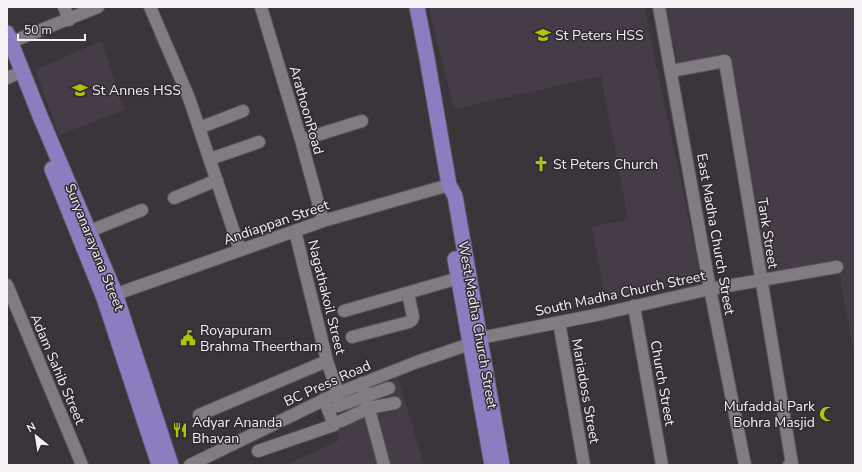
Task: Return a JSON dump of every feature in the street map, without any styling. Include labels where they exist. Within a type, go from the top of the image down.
[{"type":"main road","name":"West Madha Church Street","points":[[417,7],[449,185],[455,196],[453,218],[475,341],[502,465]]},
{"type":"main road","name":"Suryanarayana Street","points":[[9,37],[40,116],[90,231],[159,465]]},
{"type":"main road","name":"Suryanarayana Street","points":[[7,57],[11,76],[110,296],[170,465]]},
{"type":"main road","name":"West Madha Church Street","points":[[475,341],[492,465]]},
{"type":"street","points":[[64,7],[69,20]]},
{"type":"street","points":[[9,37],[69,20],[98,7]]},
{"type":"street","points":[[150,7],[189,98],[240,250]]},
{"type":"street","name":"ArathoonRoad","points":[[261,7],[301,140],[323,221]]},
{"type":"street","name":"East Madha Church Street","points":[[659,7],[710,289],[745,465]]},
{"type":"street","name":"Tank Street","points":[[671,71],[725,61],[791,465]]},
{"type":"street","points":[[199,128],[244,111]]},
{"type":"street","points":[[301,140],[362,121]]},
{"type":"street","points":[[210,159],[259,142]]},
{"type":"street","points":[[174,198],[217,180]]},
{"type":"street","name":"Andiappan Street","points":[[110,296],[323,221],[449,185]]},
{"type":"street","points":[[90,231],[142,210]]},
{"type":"street","name":"Nagathakoil Street","points":[[295,231],[327,361],[338,393]]},
{"type":"street","name":"South Madha Church Street","points":[[475,341],[710,289],[837,267]]},
{"type":"street","points":[[344,311],[464,277]]},
{"type":"street","name":"Adam Sahib Street","points":[[7,285],[82,465]]},
{"type":"street","points":[[352,337],[412,320],[413,317],[408,293]]},
{"type":"street","name":"Church Street","points":[[634,306],[662,465]]},
{"type":"street","name":"Mariadoss Street","points":[[559,322],[584,465]]},
{"type":"street","name":"BC Press Road","points":[[190,465],[324,399],[362,383],[475,341]]},
{"type":"street","points":[[199,415],[327,361]]},
{"type":"street","points":[[362,383],[384,465]]},
{"type":"street","points":[[338,406],[389,388]]},
{"type":"street","points":[[258,451],[334,425],[324,399]]},
{"type":"street","points":[[341,420],[369,408],[395,403]]},
{"type":"shaded area","points":[[429,7],[644,7],[702,282],[605,298],[592,227],[628,219],[601,76],[454,109]]},
{"type":"shaded area","points":[[666,7],[855,7],[855,359],[837,261],[766,272],[728,58],[679,67]]},
{"type":"shaded area","name":"St Annes HSS","points":[[101,41],[125,110],[59,135],[35,70]]},
{"type":"shaded area","points":[[398,379],[424,465],[286,465],[340,440],[331,408]]},
{"type":"place","name":"St Peters HSS","points":[[543,35]]},
{"type":"place","name":"St Annes HSS","points":[[80,90]]},
{"type":"place","name":"St Peters Church","points":[[541,164]]},
{"type":"place","name":"Royapuram Brahma Theertham","points":[[188,338]]},
{"type":"place","name":"Mufaddal Park Bohra Masjid","points":[[827,414]]},
{"type":"place","name":"Adyar Ananda Bhavan","points":[[180,430]]}]
